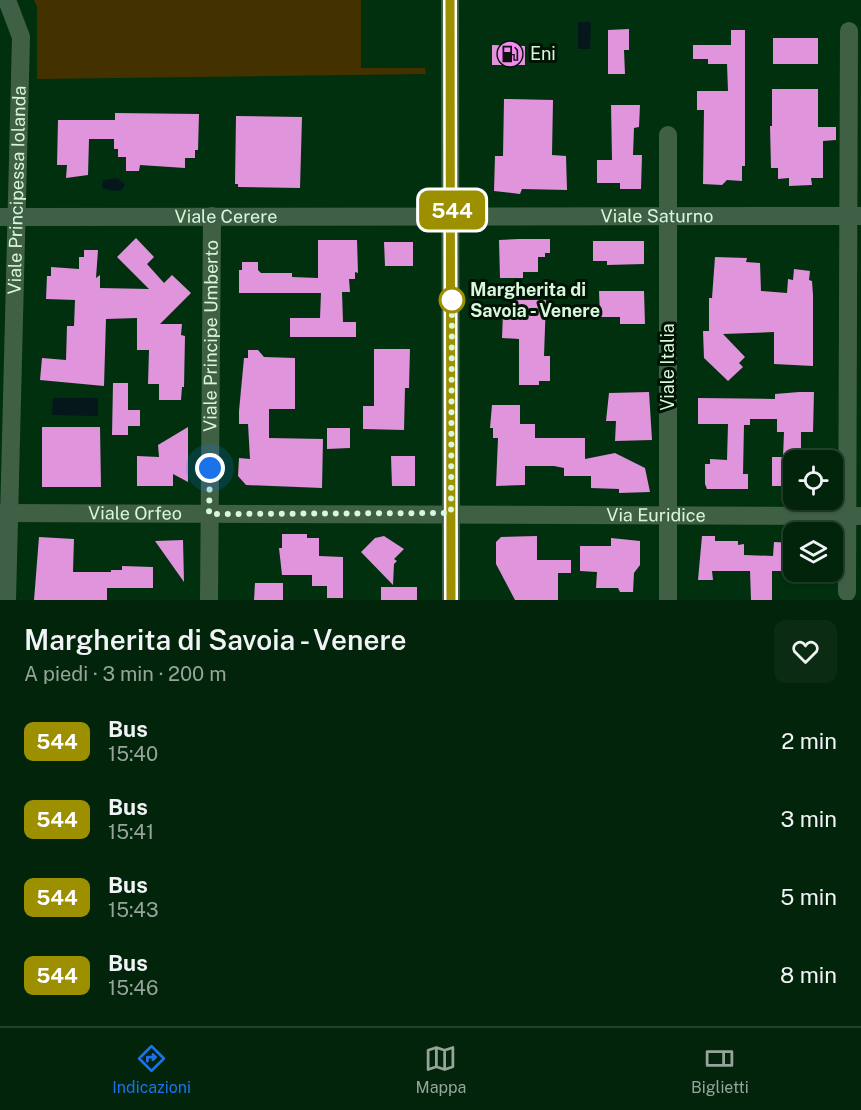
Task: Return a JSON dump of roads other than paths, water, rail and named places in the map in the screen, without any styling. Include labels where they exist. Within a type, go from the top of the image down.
[{"type":"street","name":"Viale Principessa Iolanda","points":[[7,0],[21,37],[18,217],[5,513],[7,600]]},
{"type":"street","points":[[450,0],[451,600]]},
{"type":"street","points":[[847,592],[854,516],[855,216],[849,31]]},
{"type":"street","name":"Viale Italia","points":[[668,135],[668,600]]},
{"type":"street","name":"Viale Principe Umberto","points":[[209,600],[212,216]]},
{"type":"street","name":"Viale Saturno","points":[[452,217],[855,216]]},
{"type":"street","name":"Viale Cerere","points":[[0,217],[452,217]]},
{"type":"street","name":"Viale Orfeo","points":[[5,513],[451,513]]},
{"type":"street","name":"Via Euridice","points":[[451,513],[854,516]]},
{"type":"place","name":"Eni","points":[[510,54]]},
{"type":"place","name":"Margherita di Savoia - Venere","points":[[452,300]]}]
